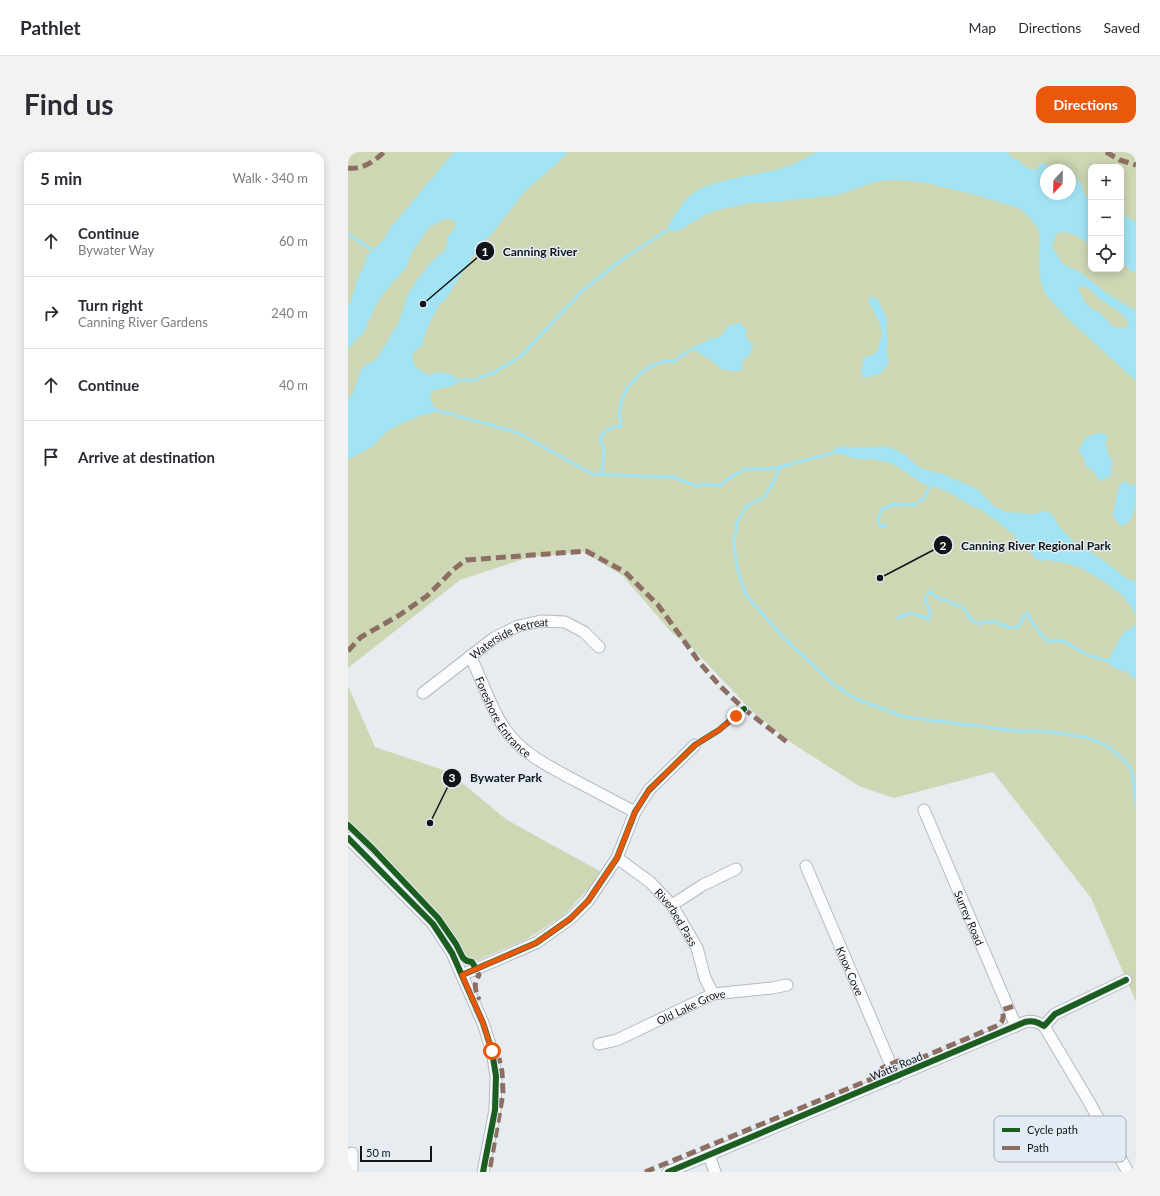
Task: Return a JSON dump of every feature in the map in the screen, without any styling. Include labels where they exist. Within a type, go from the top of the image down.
[{"type":"street","name":"Waterside Retreat","points":[[423,693],[470,656],[500,635],[518,626],[542,621],[565,622],[584,632],[600,648]]},
{"type":"street","name":"Foreshore Entrance","points":[[470,656],[479,673],[493,710],[503,727],[516,742],[535,758],[635,812]]},
{"type":"street","points":[[462,975],[536,943],[570,919],[588,901],[617,858],[635,812],[649,790],[695,745]]},
{"type":"street","name":"Surrey Road","points":[[924,810],[1016,1026]]},
{"type":"street","points":[[349,842],[433,924],[452,953],[483,1023],[492,1051],[496,1076],[495,1110],[483,1172]]},
{"type":"street","name":"Riverbed Pass","points":[[617,858],[650,882],[672,905],[697,948],[706,978],[713,994]]},
{"type":"street","name":"Knox Cove","points":[[806,866],[896,1077]]},
{"type":"street","points":[[672,905],[703,885],[736,869]]},
{"type":"street","points":[[1097,1116],[1044,1026],[1055,1014],[1126,980]]},
{"type":"street","name":"Old Lake Grove","points":[[599,1044],[617,1040],[713,994],[787,985]]},
{"type":"street","name":"Watts Road","points":[[668,1172],[1016,1026],[1031,1021],[1038,1022],[1044,1026]]},
{"type":"street","points":[[352,1153],[352,1172]]},
{"type":"street","points":[[708,1155],[715,1172]]},
{"type":"street","points":[[1122,1162],[1128,1172]]},
{"type":"green space","points":[[348,152],[1136,152],[1136,1002],[1091,898],[993,772],[894,798],[859,786],[790,742],[752,711],[692,648],[672,633],[623,576],[584,552],[530,557],[460,580],[348,668]]},
{"type":"green space","points":[[348,686],[375,747],[449,772],[507,820],[603,873],[564,915],[527,939],[469,964],[437,918],[348,825]]},
{"type":"water","points":[[454,152],[568,152],[525,191],[477,250],[447,297],[438,307],[427,328],[422,346],[413,353],[414,365],[422,371],[429,375],[433,373],[445,373],[459,380],[455,385],[432,391],[430,397],[435,412],[419,416],[396,426],[386,432],[373,446],[348,460],[348,398],[352,395],[361,370],[365,365],[376,360],[399,322],[407,296],[418,279],[431,262],[445,250],[448,236],[455,228],[456,222],[451,219],[445,219],[429,227],[411,254],[407,266],[382,295],[364,332],[348,349],[348,306],[367,256],[384,239],[391,227]]},
{"type":"water","points":[[817,152],[1008,152],[1011,157],[1018,160],[1026,168],[1038,170],[1038,165],[1040,164],[1040,200],[1076,200],[1076,178],[1081,183],[1084,194],[1088,199],[1088,243],[1070,233],[1061,232],[1056,234],[1052,247],[1063,264],[1081,273],[1105,292],[1136,311],[1136,381],[1068,319],[1047,296],[1041,284],[1039,262],[1040,235],[1036,225],[1019,208],[976,195],[921,182],[895,180],[878,181],[837,195],[749,203],[718,210],[706,214],[677,232],[669,229],[668,226],[688,197],[700,189],[723,181],[773,171],[796,163]],"holes":[[[1080,286],[1084,286],[1098,298],[1120,313],[1129,325],[1125,328],[1113,326],[1100,313],[1085,303],[1079,288]]]},
{"type":"water","points":[[1124,215],[1136,222],[1136,273],[1124,264]]},
{"type":"water","points":[[871,296],[878,300],[888,321],[886,326],[889,362],[880,374],[863,378],[861,374],[862,359],[874,354],[878,350],[882,334],[880,324],[868,300]]},
{"type":"water","points":[[739,323],[746,329],[746,338],[754,346],[750,351],[751,354],[744,359],[742,363],[742,370],[734,372],[719,368],[714,362],[700,354],[694,348],[694,346],[704,343],[708,339],[720,337],[728,326]]},
{"type":"water","points":[[1097,433],[1107,435],[1105,445],[1113,462],[1111,468],[1113,471],[1112,475],[1102,481],[1099,480],[1093,471],[1086,466],[1083,456],[1079,451],[1084,439]]},
{"type":"water","points":[[839,446],[862,448],[886,446],[903,453],[919,467],[936,473],[941,473],[977,489],[994,506],[1006,512],[1036,514],[1041,511],[1049,512],[1055,518],[1059,527],[1074,542],[1106,562],[1126,578],[1136,582],[1136,616],[1122,595],[1102,580],[1079,567],[1048,560],[1041,561],[1036,559],[1018,542],[1015,536],[980,509],[946,491],[920,482],[897,466],[887,462],[858,459],[836,452],[834,449]]},
{"type":"water","points":[[1124,481],[1136,486],[1136,497],[1134,510],[1130,520],[1121,526],[1113,515],[1118,490]]},
{"type":"water","points":[[1136,623],[1136,680],[1128,673],[1111,666],[1108,661],[1123,633]]},
{"type":"waterway","points":[[459,380],[474,380],[495,372],[521,356],[583,290],[620,261],[669,229]]},
{"type":"waterway","points":[[348,234],[372,250]]},
{"type":"waterway","points":[[602,474],[604,450],[600,437],[609,429],[621,426],[619,412],[622,399],[628,387],[640,374],[651,366],[661,362],[675,361],[694,348]]},
{"type":"waterway","points":[[436,410],[519,433],[592,474],[673,477],[696,486],[706,484],[719,486],[734,475],[746,469],[767,469],[780,467],[836,452]]},
{"type":"waterway","points":[[780,467],[774,482],[764,497],[748,505],[737,522],[734,544],[737,568],[746,595],[783,637],[832,683],[856,699],[905,717],[1016,731],[1045,731],[1084,737],[1099,742],[1107,746],[1127,763],[1132,772],[1136,804]]},
{"type":"waterway","points":[[887,525],[881,527],[878,520],[882,509],[896,504],[914,505],[923,499],[930,486]]},
{"type":"waterway","points":[[898,618],[910,613],[929,619],[931,613],[925,599],[930,591],[938,599],[947,601],[965,609],[970,619],[980,624],[991,621],[1016,628],[1024,616],[1029,614],[1030,620],[1046,640],[1064,641],[1090,656],[1108,661]]},
{"type":"marked path","points":[[348,168],[358,168],[368,164],[377,159],[384,152]]},
{"type":"marked path","points":[[1106,152],[1120,160],[1136,165]]},
{"type":"marked path","points":[[348,651],[361,637],[398,616],[427,596],[454,569],[466,560],[586,551],[625,572],[658,605],[700,663],[719,685],[744,709],[787,742]]},
{"type":"marked path","points":[[476,969],[479,975],[475,987],[479,1000]]},
{"type":"marked path","points":[[645,1172],[874,1078],[879,1074],[882,1068],[898,1061],[909,1063],[999,1025],[1003,1018],[1002,1010],[1014,1006]]},
{"type":"marked path","points":[[490,1167],[503,1093],[502,1072],[499,1058]]},
{"type":"cycle path","points":[[462,975],[536,943],[570,919],[588,901],[617,858],[635,812],[649,790],[695,745],[719,730],[744,709]]},
{"type":"cycle path","points":[[348,825],[372,848],[438,918],[456,944],[463,958],[472,962],[476,969]]},
{"type":"cycle path","points":[[348,838],[433,924],[452,953],[483,1023],[492,1051],[496,1076],[495,1110],[483,1172]]},
{"type":"cycle path","points":[[668,1172],[1025,1022],[1035,1022],[1044,1026],[1055,1014],[1126,980]]},
{"type":"place","name":"Canning River","points":[[423,304]]},
{"type":"place","name":"Canning River Regional Park","points":[[880,578]]},
{"type":"place","name":"Bywater Park","points":[[430,823]]},
{"type":"route","points":[[492,1051],[483,1023],[462,975],[536,943],[570,919],[588,901],[617,858],[635,812],[649,790],[695,745],[719,730],[736,716]]}]
